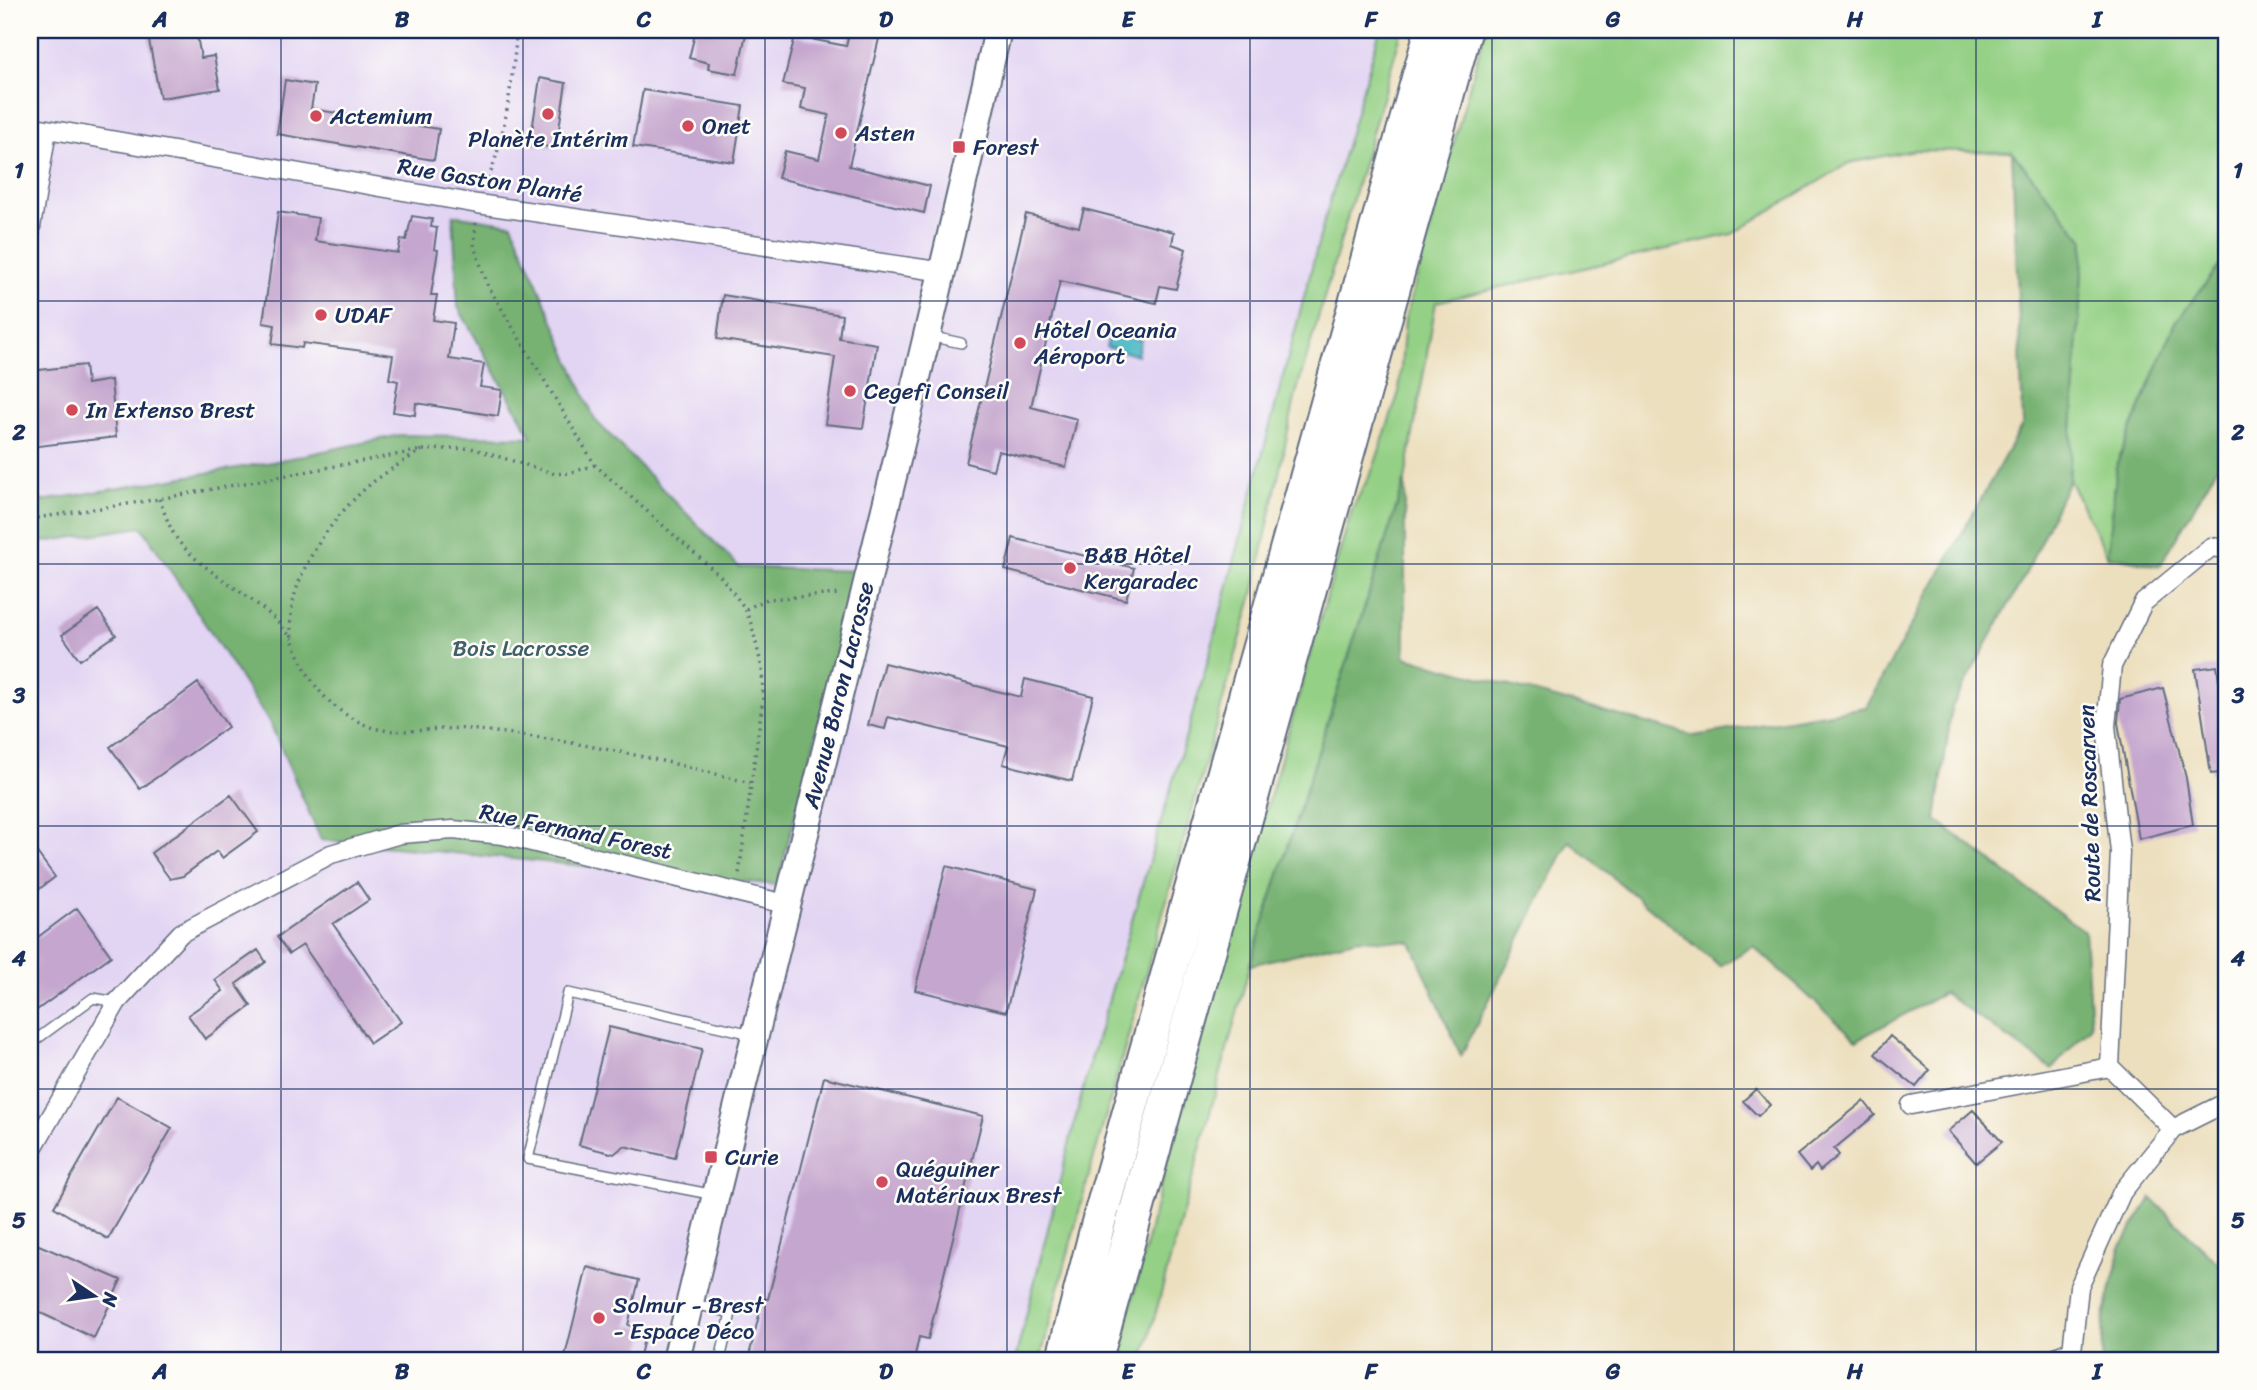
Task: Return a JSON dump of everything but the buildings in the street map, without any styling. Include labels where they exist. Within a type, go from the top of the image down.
[{"type":"highway","points":[[1063,1360],[1101,1215],[1432,30]]},
{"type":"highway","points":[[1095,1360],[1465,30]]},
{"type":"street","name":"Avenue Baron Lacrosse","points":[[676,1360],[785,904],[944,272],[999,30]]},
{"type":"street","name":"Rue Gaston Planté","points":[[38,128],[478,204],[944,272]]},
{"type":"street","points":[[30,233],[38,128]]},
{"type":"street","name":"Route de Roscarven","points":[[2110,1067],[2120,852],[2106,726],[2112,666],[2143,603],[2211,547],[2227,549]]},
{"type":"street","name":"Rue Fernand Forest","points":[[30,1151],[117,1002],[181,933],[331,854],[400,834],[453,830],[503,835],[785,904]]},
{"type":"street","points":[[1911,1105],[2110,1067],[2173,1129]]},
{"type":"street","points":[[2049,1360],[2071,1356],[2079,1287],[2122,1192],[2173,1129],[2227,1102]]},
{"type":"lane","points":[[928,336],[961,343]]},
{"type":"lane","points":[[715,1195],[528,1159],[568,993],[754,1034]]},
{"type":"lane","points":[[30,1044],[93,998],[117,1002]]},
{"type":"lane","points":[[689,1303],[732,1313],[720,1360]]},
{"type":"path","points":[[517,30],[511,85],[500,140],[478,204],[474,246],[488,286],[595,465],[721,577],[745,610],[762,668],[763,698],[739,863],[740,893]]},
{"type":"path","points":[[30,519],[159,499],[349,461],[422,450],[471,448],[555,474],[570,473],[595,465]]},
{"type":"path","points":[[293,641],[291,616],[294,594],[308,561],[335,521],[372,483],[422,450]]},
{"type":"path","points":[[159,499],[178,542],[202,564],[278,619],[293,641],[310,678],[341,713],[371,728],[480,731],[616,751],[750,783]]},
{"type":"path","points":[[745,610],[767,599],[863,594]]},
{"type":"shaded area","points":[[30,30],[1380,30],[1323,225],[1206,668],[1086,1077],[1015,1360],[30,1360]]},
{"type":"green space","points":[[1380,30],[1402,30],[1296,394],[1253,594],[1082,1200],[1040,1360],[1015,1360],[1086,1077],[1206,668],[1323,225]]},
{"type":"green space","points":[[1485,30],[2227,30],[2227,256],[2176,322],[2117,463],[2108,556],[2069,480],[2084,240],[2012,152],[1914,150],[1849,163],[1732,234],[1436,302],[1405,480],[1250,965],[1143,1360],[1117,1360],[1167,1161],[1352,509],[1373,469],[1399,392],[1405,319]]},
{"type":"green space","points":[[2012,152],[2084,240],[2069,480],[2025,575],[1952,707],[1936,820],[2085,932],[2091,1026],[2052,1069],[1944,993],[1857,1040],[1753,946],[1720,966],[1569,841],[1461,1056],[1411,942],[1359,939],[1250,965],[1405,480],[1405,657],[1694,736],[1866,707],[2023,423]]},
{"type":"green space","name":"Bois Lacrosse","points":[[453,215],[512,224],[595,420],[739,567],[859,571],[777,885],[321,840],[271,725],[142,527],[30,544],[30,503],[272,462],[400,435],[532,437],[458,307]]},
{"type":"green space","points":[[2227,256],[2227,450],[2160,566],[2108,556],[2117,463],[2176,322]]},
{"type":"green space","points":[[2151,1198],[2227,1272],[2227,1360],[2102,1360],[2104,1317],[2121,1246]]},
{"type":"water","points":[[1110,332],[1141,340],[1137,355],[1106,347]]},
{"type":"place","name":"Planète Intérim","points":[[548,114]]},
{"type":"place","name":"Actemium","points":[[316,116]]},
{"type":"place","name":"Onet","points":[[688,126]]},
{"type":"place","name":"Asten","points":[[841,133]]},
{"type":"place","name":"Forest","points":[[959,147]]},
{"type":"place","name":"UDAF","points":[[321,315]]},
{"type":"place","name":"Hôtel Oceania Aéroport","points":[[1020,343]]},
{"type":"place","name":"Cegefi Conseil","points":[[850,391]]},
{"type":"place","name":"In Extenso Brest","points":[[72,410]]},
{"type":"place","name":"B&B Hôtel Kergaradec","points":[[1070,568]]},
{"type":"place","name":"Curie","points":[[711,1157]]},
{"type":"place","name":"Quéguiner Matériaux Brest","points":[[882,1182]]},
{"type":"place","name":"Solmur - Brest - Espace Déco","points":[[599,1318]]}]
